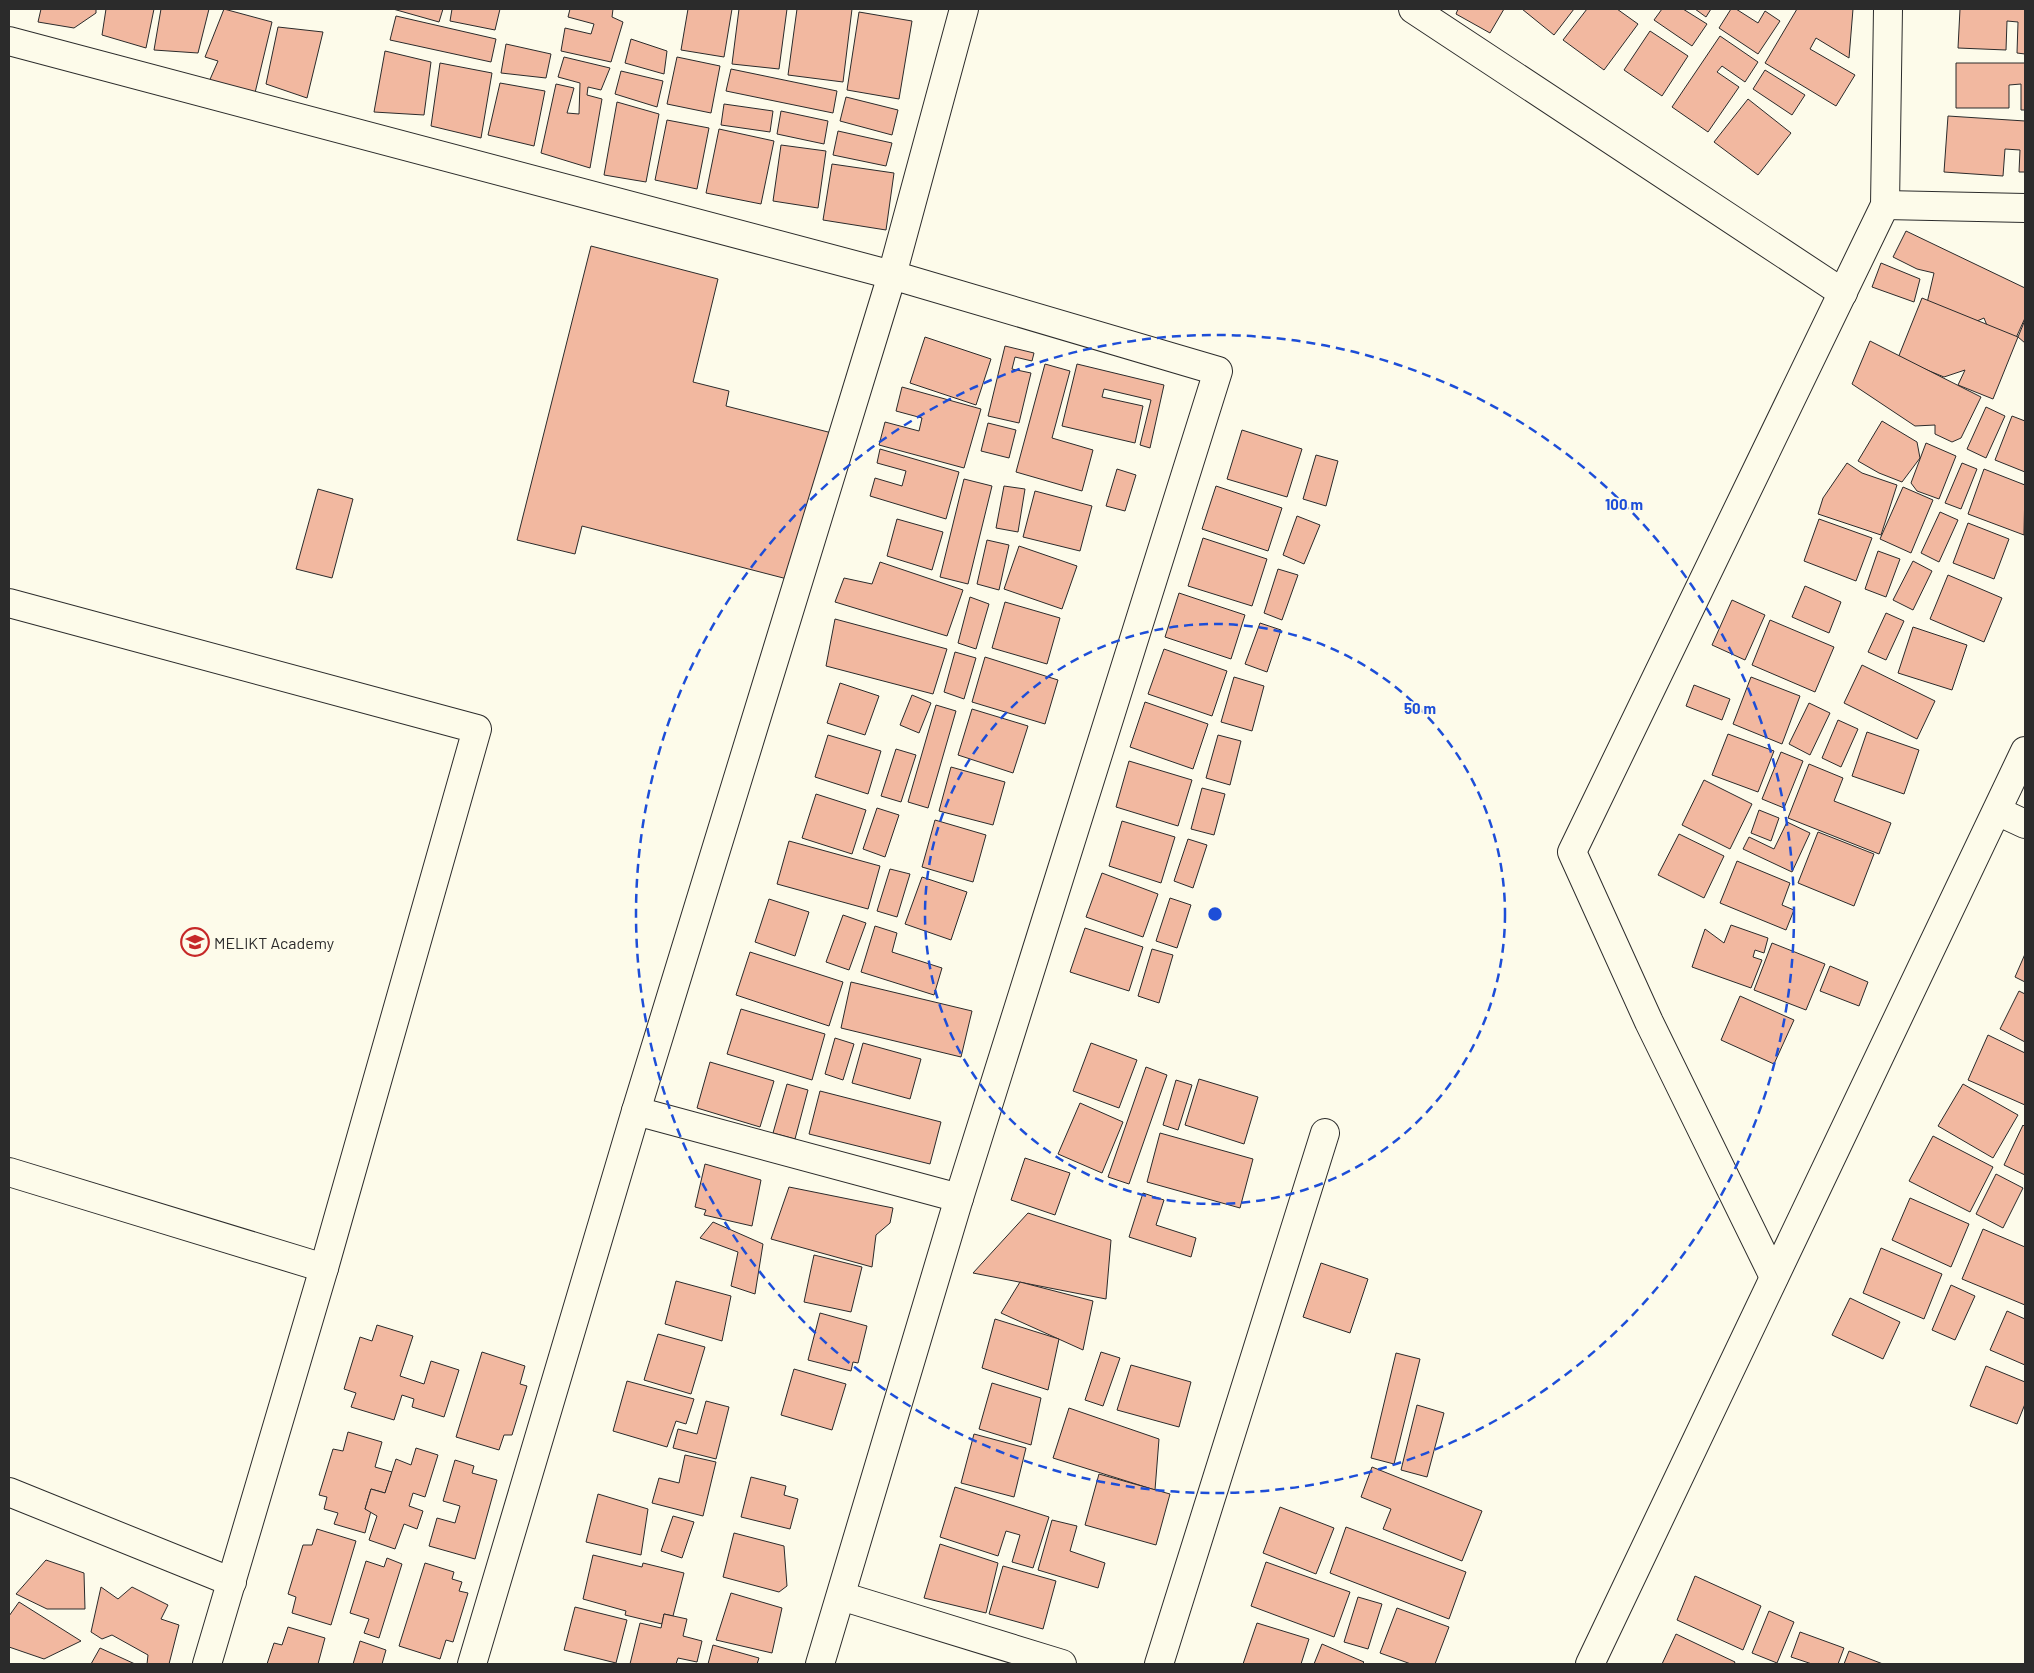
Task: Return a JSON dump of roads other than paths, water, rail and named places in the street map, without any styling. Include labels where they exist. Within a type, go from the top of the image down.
[{"type":"street","points":[[472,1664],[636,1111],[892,275],[964,9]]},
{"type":"street","points":[[1414,9],[1842,293]]},
{"type":"street","points":[[1774,1277],[1649,1022],[1572,852],[1885,205],[1888,9]]},
{"type":"street","points":[[9,41],[892,275],[1218,371],[959,1198],[820,1664]]},
{"type":"street","points":[[1885,205],[2025,208]]},
{"type":"street","points":[[9,603],[477,729],[324,1268],[208,1664]]},
{"type":"street","points":[[1590,1664],[2025,751]]},
{"type":"street","points":[[1997,811],[2025,824]]},
{"type":"street","points":[[636,1111],[959,1198]]},
{"type":"street","points":[[1159,1664],[1325,1133]]},
{"type":"street","points":[[9,1172],[324,1268]]},
{"type":"street","points":[[9,1492],[232,1582]]},
{"type":"street","points":[[841,1596],[1062,1664]]},
{"type":"place","name":"MELIKT Academy","points":[[195,942]]}]
